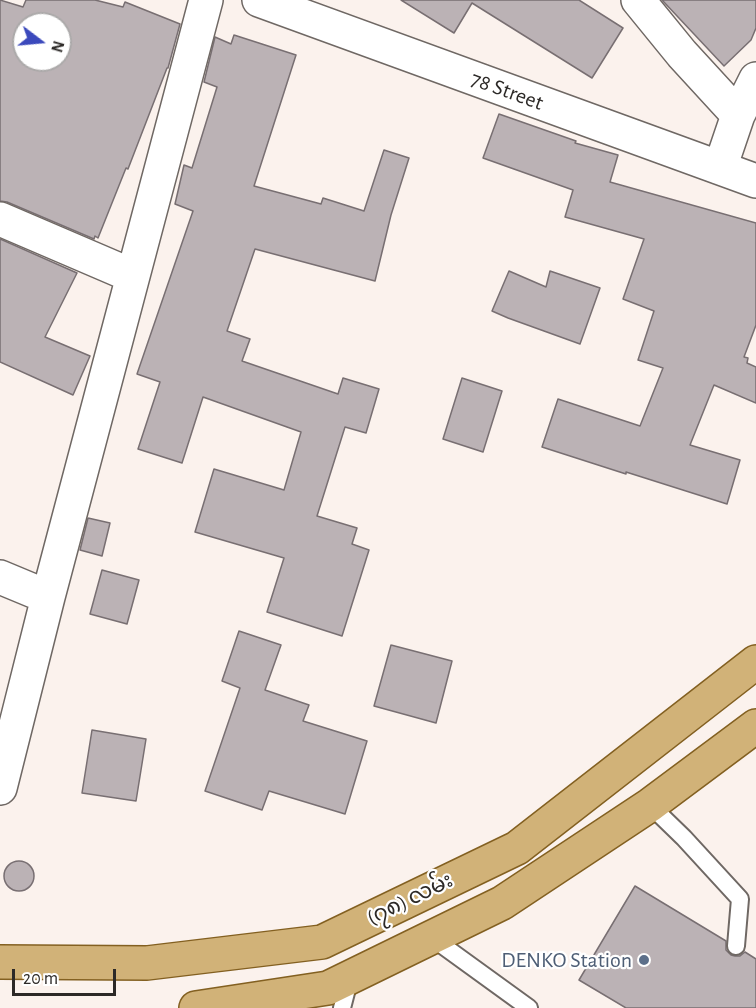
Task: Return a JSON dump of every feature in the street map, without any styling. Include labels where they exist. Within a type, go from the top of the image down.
[{"type":"main road","name":"(၇၈) လမ်း","points":[[0,962],[147,963],[322,942],[517,848],[756,662]]},
{"type":"main road","name":"(၇၈) လမ်း","points":[[196,1008],[328,988],[502,903],[650,805],[756,726]]},
{"type":"street","points":[[0,788],[48,597],[206,0]]},
{"type":"street","name":"78 Street","points":[[259,0],[756,181]]},
{"type":"street","points":[[638,0],[682,54],[738,116]]},
{"type":"street","points":[[720,168],[738,116],[756,79]]},
{"type":"street","points":[[0,219],[133,276]]},
{"type":"street","points":[[0,577],[48,597]]},
{"type":"lane","points":[[650,805],[740,899],[736,946]]},
{"type":"lane","points":[[431,937],[529,1008]]},
{"type":"lane","points":[[342,1008],[350,977]]},
{"type":"building","points":[[0,0],[23,7],[26,0],[95,0],[123,7],[125,2],[180,24],[168,68],[98,238],[95,236],[94,239],[0,201]]},
{"type":"building","points":[[401,0],[579,0],[623,28],[592,78],[472,3],[454,33]]},
{"type":"building","points":[[662,0],[756,0],[756,28],[751,40],[724,66]]},
{"type":"building","points":[[234,35],[296,55],[254,186],[321,204],[323,198],[364,211],[384,150],[409,158],[391,215],[375,281],[255,249],[227,331],[250,339],[242,361],[338,394],[343,378],[379,389],[366,433],[345,427],[317,516],[357,528],[352,544],[369,550],[342,636],[267,612],[284,558],[195,532],[214,469],[284,490],[301,432],[203,397],[182,463],[138,449],[160,382],[137,374],[193,211],[175,204],[184,165],[192,168],[217,87],[204,82],[215,37],[231,44]]},
{"type":"building","points":[[499,114],[576,141],[575,143],[618,155],[610,182],[756,223],[756,325],[744,357],[748,358],[747,363],[756,367],[756,403],[714,385],[690,445],[740,460],[727,504],[542,447],[558,399],[640,426],[663,368],[638,360],[654,311],[623,299],[644,239],[565,217],[573,190],[483,158]]},
{"type":"building","points":[[0,239],[77,273],[45,337],[90,356],[73,395],[0,362]]},
{"type":"building","points":[[509,271],[546,287],[550,271],[600,288],[580,344],[492,311]]},
{"type":"building","points":[[462,378],[502,391],[483,452],[443,439]]},
{"type":"building","points":[[88,518],[110,523],[102,556],[80,550]]},
{"type":"building","points":[[102,570],[139,580],[127,624],[90,614]]},
{"type":"building","points":[[239,631],[281,645],[265,690],[309,705],[303,721],[367,741],[345,814],[269,791],[262,810],[205,791],[240,688],[222,681]]},
{"type":"building","points":[[391,645],[452,661],[436,723],[374,706]]},
{"type":"building","points":[[92,730],[146,739],[136,801],[82,793]]},
{"type":"building","points":[[19,861],[25,862],[33,870],[33,882],[25,890],[19,891],[13,890],[5,882],[4,876],[5,870],[13,862]]},
{"type":"building","points":[[635,886],[726,941],[726,950],[731,955],[740,956],[745,952],[756,959],[756,1008],[626,1008],[579,980]]},
{"type":"place","name":"DENKO Station","points":[[644,960]]}]
